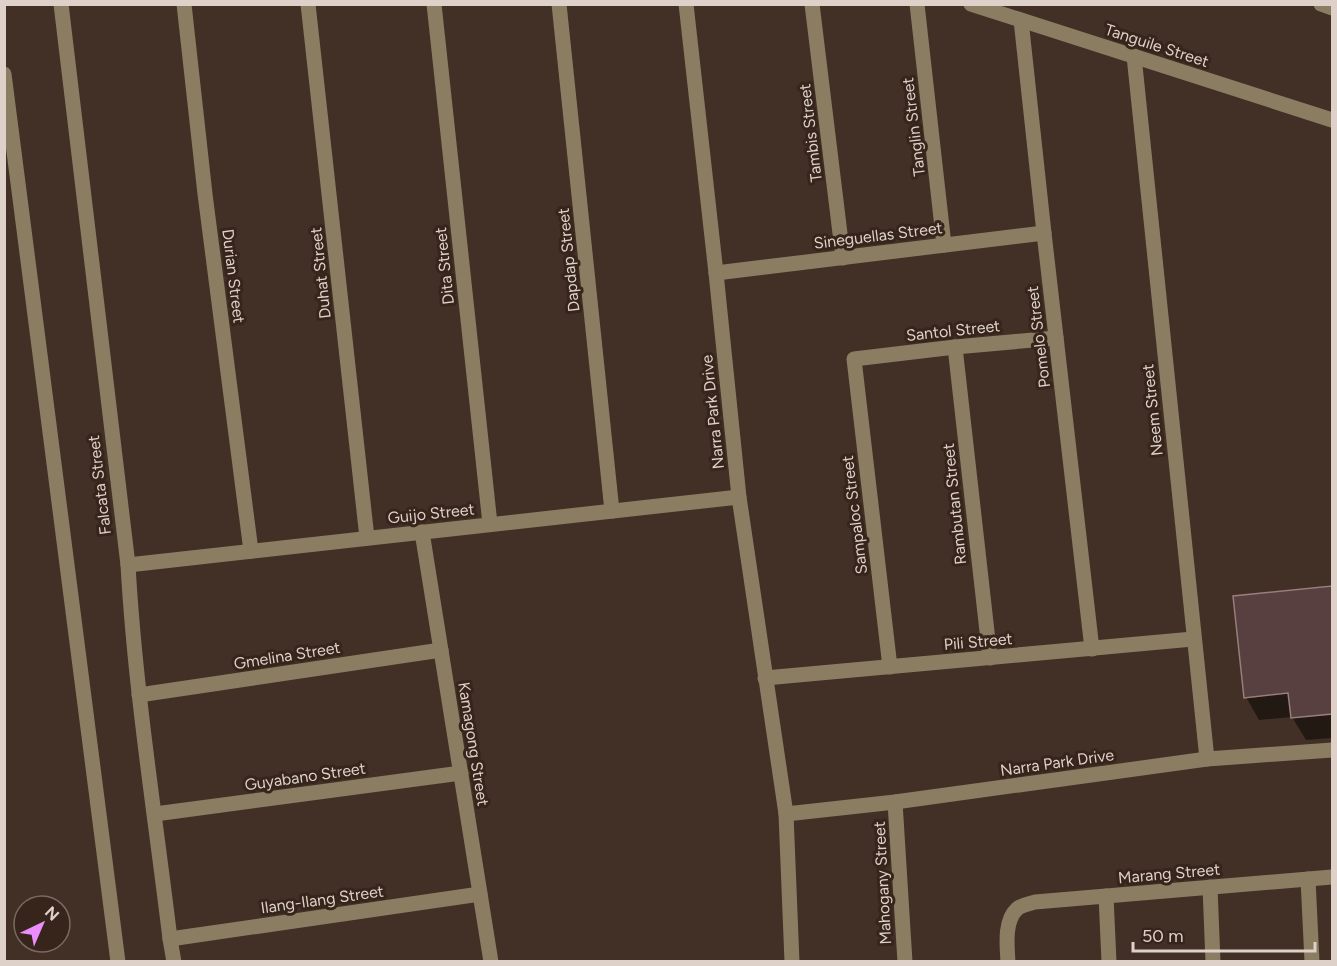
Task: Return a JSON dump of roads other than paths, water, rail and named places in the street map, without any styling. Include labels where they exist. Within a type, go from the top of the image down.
[{"type":"street","name":"Falcata Street","points":[[61,4],[128,565],[139,695],[174,962]]},
{"type":"street","name":"Durian Street","points":[[184,4],[251,551]]},
{"type":"street","name":"Duhat Street","points":[[308,4],[367,538]]},
{"type":"street","name":"Dita Street","points":[[434,4],[490,524]]},
{"type":"street","name":"Dapdap Street","points":[[559,4],[612,511]]},
{"type":"street","name":"Narra Park Drive","points":[[686,4],[717,273],[739,497],[786,814],[792,962]]},
{"type":"street","name":"Tambis Street","points":[[812,4],[843,258]]},
{"type":"street","name":"Tanglin Street","points":[[916,4],[944,245]]},
{"type":"street","name":"Tanguile Street","points":[[971,4],[1332,120]]},
{"type":"street","points":[[1322,4],[1332,8]]},
{"type":"street","name":"Pomelo Street","points":[[1021,21],[1092,649]]},
{"type":"street","name":"Neem Street","points":[[1134,56],[1207,759]]},
{"type":"street","points":[[4,74],[118,962]]},
{"type":"street","name":"Sineguellas Street","points":[[717,273],[1044,233]]},
{"type":"street","name":"Santol Street","points":[[854,359],[955,346],[1056,338]]},
{"type":"street","name":"Rambutan Street","points":[[955,346],[990,658]]},
{"type":"street","name":"Sampaloc Street","points":[[854,359],[890,667]]},
{"type":"street","name":"Guijo Street","points":[[128,565],[739,497]]},
{"type":"street","name":"Kamagong Street","points":[[422,532],[491,962]]},
{"type":"street","name":"Pili Street","points":[[765,678],[1193,639]]},
{"type":"street","name":"Gmelina Street","points":[[139,695],[441,650]]},
{"type":"street","name":"Narra Park Drive","points":[[786,814],[895,802],[1207,759],[1332,750]]},
{"type":"street","name":"Guyabano Street","points":[[155,814],[461,773]]},
{"type":"street","name":"Mahogany Street","points":[[895,802],[905,962]]},
{"type":"street","name":"Marang Street","points":[[1008,962],[1007,939],[1012,914],[1021,906],[1035,902],[1332,877]]},
{"type":"street","points":[[1308,879],[1312,962]]},
{"type":"street","points":[[1210,887],[1213,962]]},
{"type":"street","name":"Ilang-Ilang Street","points":[[170,939],[480,894]]},
{"type":"street","points":[[1106,896],[1109,962]]}]
